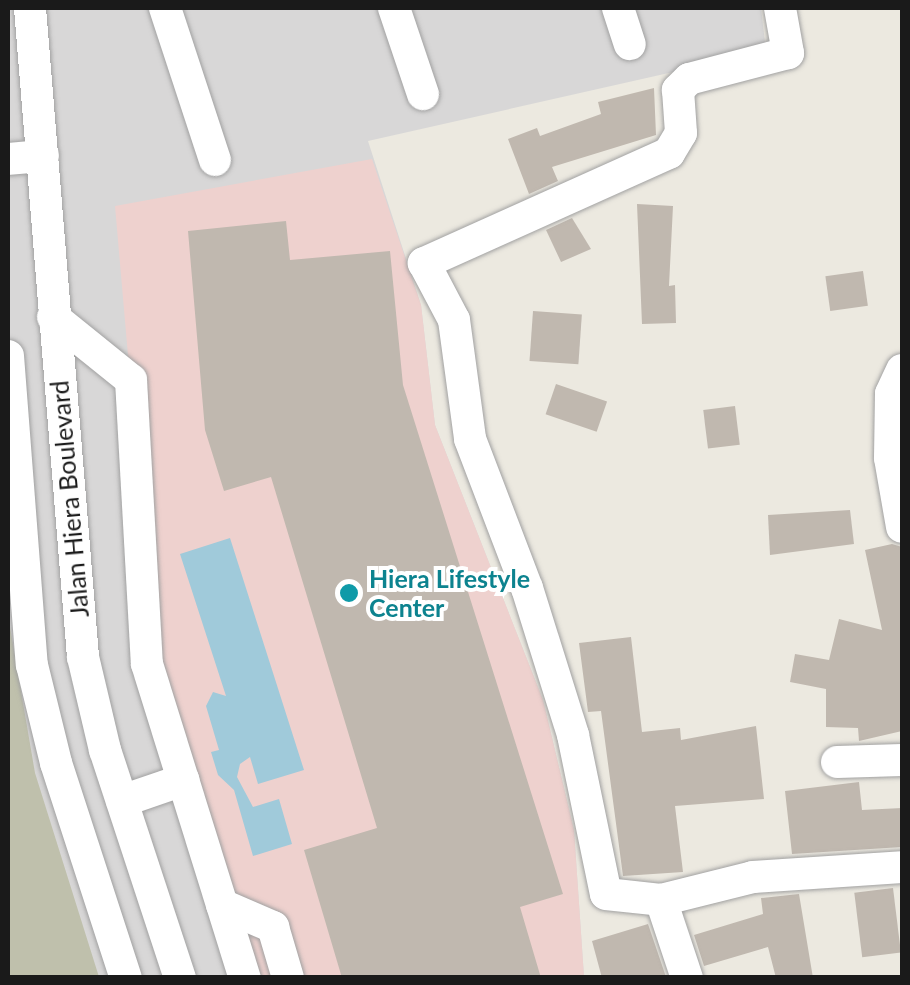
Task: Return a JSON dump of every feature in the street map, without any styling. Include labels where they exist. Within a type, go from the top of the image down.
[{"type":"street","name":"Jalan Hiera Boulevard","points":[[30,8],[83,657],[122,801],[180,978]]},
{"type":"street","points":[[165,8],[214,160]]},
{"type":"street","points":[[394,8],[422,94]]},
{"type":"street","points":[[618,8],[630,44]]},
{"type":"street","points":[[780,8],[788,53],[689,79],[678,90],[682,133],[669,153],[424,263],[454,320],[470,439],[527,588],[573,735],[606,894],[661,900],[752,878],[902,866]]},
{"type":"street","points":[[8,159],[43,156]]},
{"type":"street","points":[[53,317],[131,380],[147,664],[244,978]]},
{"type":"street","name":"Jalan Hiera Boulevard","points":[[8,356],[32,665],[56,764],[126,978]]},
{"type":"street","points":[[902,370],[891,394],[890,458],[902,527]]},
{"type":"street","points":[[837,762],[902,760]]},
{"type":"street","points":[[122,801],[183,780]]},
{"type":"street","points":[[661,900],[687,978]]},
{"type":"street","points":[[222,905],[273,926],[288,978]]},
{"type":"shaded area","points":[[8,8],[761,8],[766,51],[368,141],[421,305],[435,425],[543,700],[574,830],[584,977],[8,977]]},
{"type":"shaded area","points":[[372,159],[421,305],[435,425],[543,700],[574,830],[584,977],[253,977],[153,643],[115,206]]},
{"type":"shaded area","points":[[8,615],[35,773],[99,977],[8,977]]},
{"type":"water","points":[[230,538],[304,770],[258,784],[250,757],[240,764],[237,777],[253,807],[279,799],[292,844],[253,856],[234,790],[218,775],[211,752],[219,750],[206,706],[213,692],[226,696],[180,554]]},
{"type":"building","points":[[654,88],[656,135],[552,167],[558,181],[529,194],[508,139],[537,128],[540,136],[601,114],[598,102]]},
{"type":"building","points":[[637,204],[673,206],[669,286],[675,285],[676,323],[642,324]]},
{"type":"building","points":[[572,218],[591,249],[561,262],[546,230]]},
{"type":"building","name":"Hiera Lifestyle Center","points":[[286,221],[290,260],[390,251],[403,385],[563,894],[520,907],[541,978],[342,978],[304,850],[377,828],[271,477],[224,491],[205,430],[188,231]]},
{"type":"building","points":[[863,271],[868,306],[830,311],[825,276]]},
{"type":"building","points":[[533,311],[582,314],[578,364],[530,361]]},
{"type":"building","points":[[556,384],[607,402],[597,432],[546,414]]},
{"type":"building","points":[[735,406],[740,445],[708,449],[703,410]]},
{"type":"building","points":[[850,510],[854,544],[770,555],[768,515]]},
{"type":"building","points":[[892,544],[902,547],[902,731],[859,741],[858,728],[826,727],[826,689],[790,682],[795,654],[829,660],[839,619],[882,630],[865,550]]},
{"type":"building","points":[[631,637],[642,732],[680,728],[681,740],[756,726],[764,799],[675,806],[683,872],[623,876],[601,711],[588,712],[579,643]]},
{"type":"building","points":[[859,782],[862,810],[902,808],[902,847],[792,854],[785,791]]},
{"type":"building","points":[[893,888],[901,953],[862,957],[854,893]]},
{"type":"building","points":[[799,894],[813,978],[776,978],[768,947],[704,966],[694,935],[763,914],[761,898]]},
{"type":"building","points":[[648,924],[666,977],[602,978],[592,941]]},
{"type":"place","name":"Hiera Lifestyle Center","points":[[349,593]]}]
